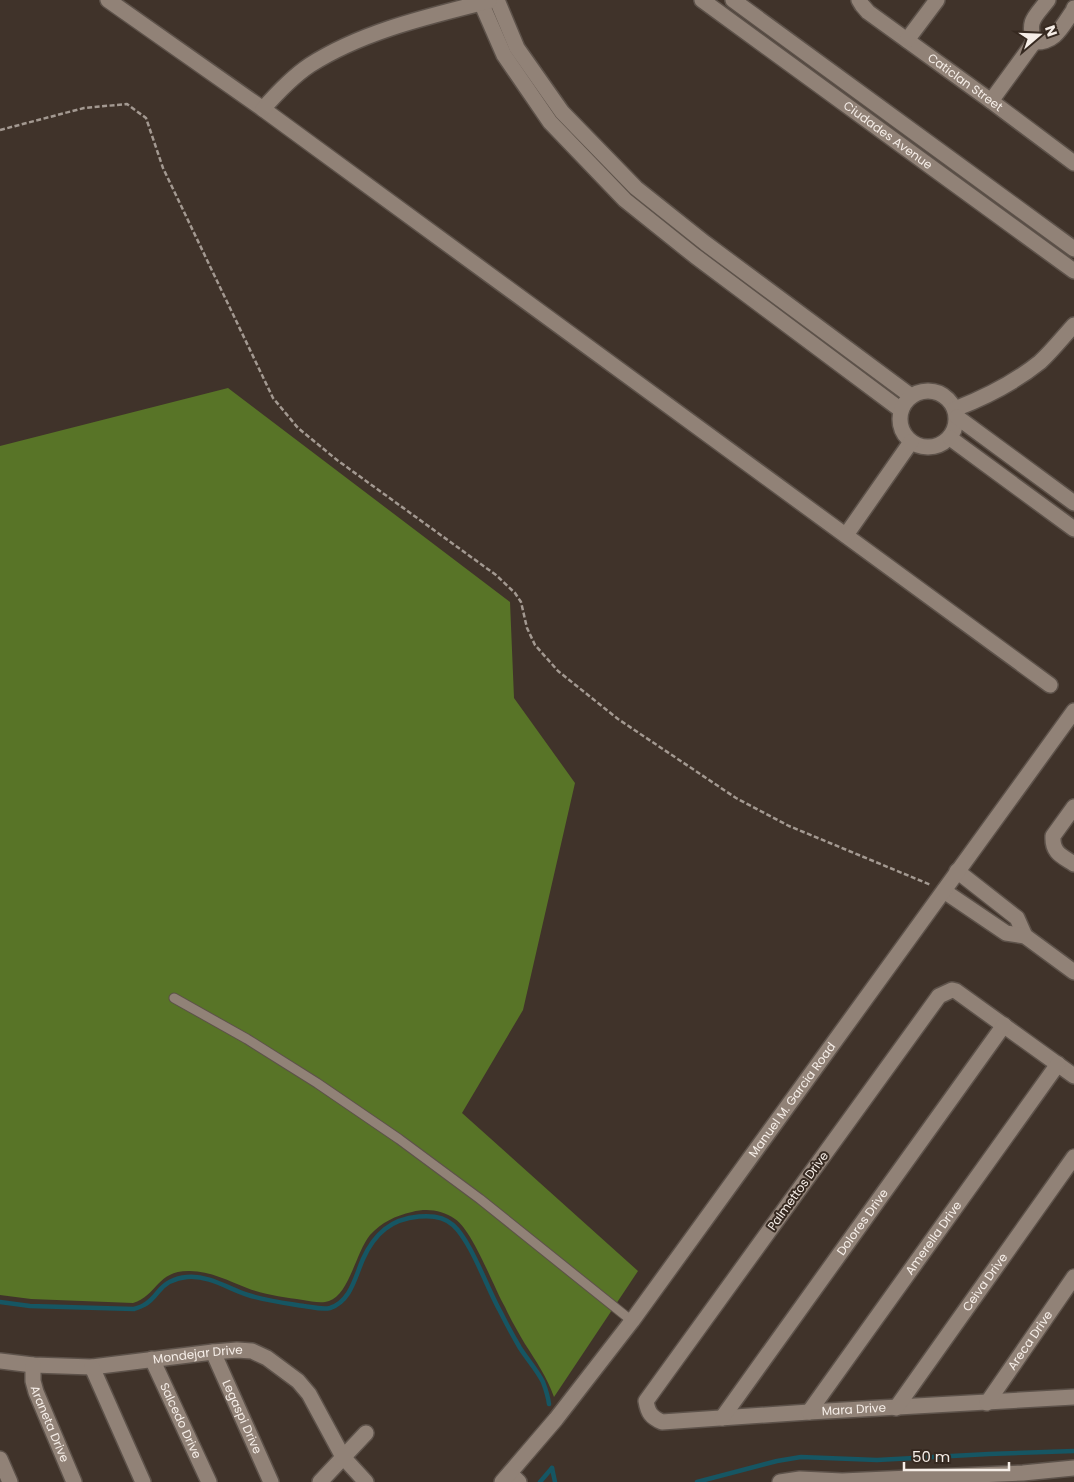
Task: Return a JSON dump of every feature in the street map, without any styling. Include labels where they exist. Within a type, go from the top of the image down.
[{"type":"street","points":[[108,0],[263,109],[1050,685]]},
{"type":"street","points":[[497,0],[517,48],[562,112],[636,188],[910,396]]},
{"type":"street","name":"Ciudades Avenue","points":[[702,0],[1074,271]]},
{"type":"street","name":"Ciudades Avenue","points":[[733,0],[1074,249]]},
{"type":"street","name":"Caticlan Street","points":[[859,0],[868,12],[1074,163]]},
{"type":"street","points":[[907,40],[936,0]]},
{"type":"street","points":[[1034,42],[1030,29],[1031,22],[1048,0]]},
{"type":"street","points":[[1034,42],[1042,42],[1054,37],[1073,11],[1073,0]]},
{"type":"street","points":[[263,109],[283,87],[310,65],[344,46],[394,26],[484,1],[504,55],[550,122],[625,200],[667,234],[901,410]]},
{"type":"street","points":[[991,101],[1034,42]]},
{"type":"street","points":[[667,234],[677,221]]},
{"type":"street","points":[[956,413],[1017,379],[1041,360],[1074,325]]},
{"type":"street","points":[[956,413],[956,424],[950,438],[931,447],[924,447],[911,442],[906,437],[900,424],[901,410],[910,396],[923,390],[936,391],[948,398],[956,413],[1074,503]]},
{"type":"street","points":[[950,438],[1074,528]]},
{"type":"street","points":[[846,535],[911,442]]},
{"type":"street","name":"Manuel M. Garcia Road","points":[[510,1479],[632,1321],[1074,711]]},
{"type":"street","points":[[1074,807],[1053,836],[1053,846],[1056,852],[1074,864]]},
{"type":"street","points":[[957,871],[1018,918],[1025,936]]},
{"type":"street","points":[[944,891],[1006,933],[1025,936],[1074,972]]},
{"type":"street","name":"Palmettos Drive","points":[[646,1401],[939,996],[952,990],[956,991],[1004,1025]]},
{"type":"street","points":[[1004,1025],[1074,1076]]},
{"type":"street","name":"Dolores Drive","points":[[722,1418],[1004,1025]]},
{"type":"street","name":"Amerella Drive","points":[[809,1412],[1058,1064]]},
{"type":"street","name":"Ceiva Drive","points":[[896,1408],[1074,1157]]},
{"type":"street","name":"Areca Drive","points":[[987,1402],[1071,1286]]},
{"type":"street","name":"Mondejar Drive","points":[[0,1361],[33,1365],[92,1367],[213,1352],[252,1351],[267,1358],[298,1381],[309,1394],[343,1457],[366,1482]]},
{"type":"street","name":"Legaspi Drive","points":[[213,1352],[271,1482]]},
{"type":"street","name":"Salcedo Drive","points":[[152,1359],[209,1482]]},
{"type":"street","name":"Araneta Drive","points":[[33,1365],[33,1381],[36,1392],[74,1482]]},
{"type":"street","points":[[92,1367],[143,1482]]},
{"type":"street","name":"Mara Drive","points":[[646,1401],[647,1410],[651,1416],[662,1422],[1074,1397]]},
{"type":"street","points":[[320,1482],[366,1433]]},
{"type":"street","points":[[0,1459],[10,1482]]},
{"type":"street","points":[[780,1482],[800,1479],[842,1481],[1021,1478],[1074,1468]]},
{"type":"lane","points":[[174,998],[247,1039],[317,1083],[399,1140],[480,1199],[632,1321]]},
{"type":"path","points":[[0,130],[84,108],[126,104],[146,118],[163,168],[273,398],[298,428],[337,460],[496,575],[516,593],[521,602],[527,628],[535,645],[558,671],[618,720],[736,798],[790,826],[944,891]]},
{"type":"green space","points":[[228,388],[510,602],[514,698],[575,783],[523,1010],[462,1113],[638,1271],[554,1397],[545,1376],[512,1321],[469,1235],[455,1219],[434,1211],[423,1210],[406,1214],[379,1226],[365,1242],[342,1291],[336,1297],[326,1302],[268,1294],[197,1271],[171,1274],[148,1294],[133,1303],[31,1299],[0,1295],[0,446]]},
{"type":"waterway","points":[[0,1302],[30,1306],[134,1309],[148,1302],[164,1286],[174,1280],[195,1277],[211,1280],[262,1299],[324,1309],[330,1308],[337,1305],[348,1294],[367,1251],[385,1229],[392,1224],[409,1218],[419,1216],[438,1217],[453,1225],[466,1242],[512,1334],[543,1382],[549,1404]]},
{"type":"waterway","points":[[697,1482],[777,1461],[801,1457],[877,1460],[1074,1451]]},
{"type":"waterway","points":[[552,1468],[555,1482]]},
{"type":"waterway","points":[[540,1482],[552,1468]]}]
